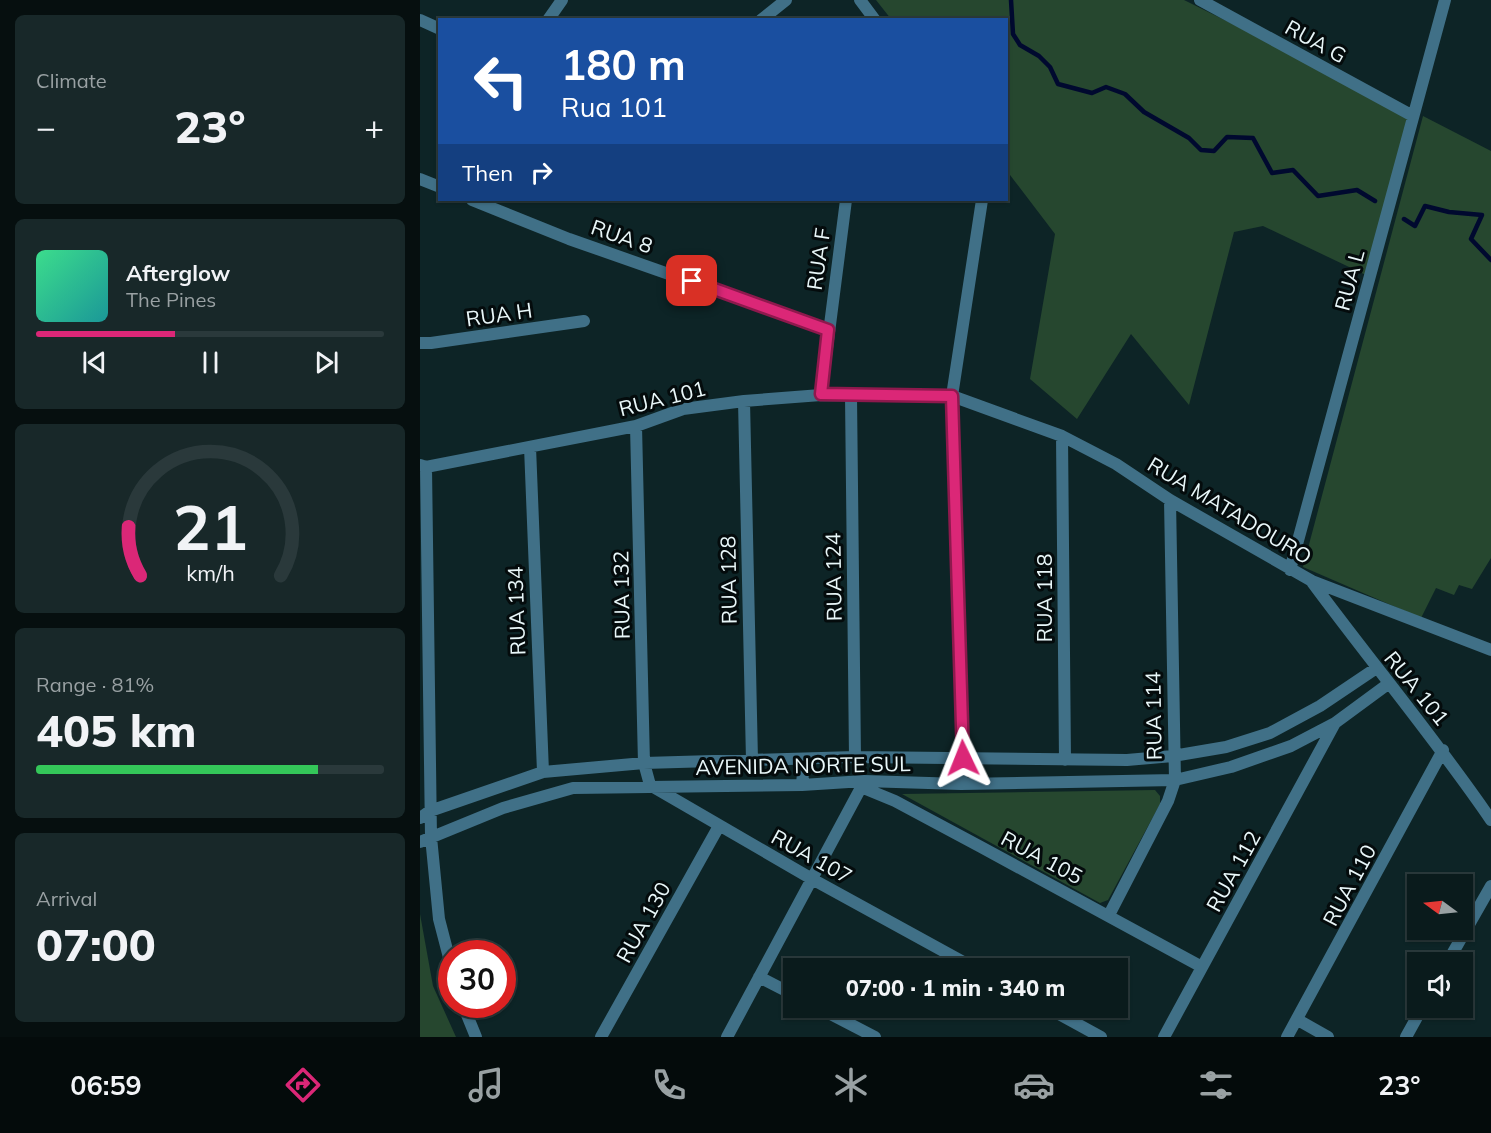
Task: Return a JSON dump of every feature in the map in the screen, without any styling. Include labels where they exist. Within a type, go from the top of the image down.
[{"type":"street","points":[[549,18],[562,0]]},
{"type":"street","points":[[764,18],[786,0]]},
{"type":"street","points":[[860,0],[874,18]]},
{"type":"street","name":"RUA G","points":[[1200,0],[1413,116]]},
{"type":"street","name":"RUA L","points":[[1290,570],[1445,0]]},
{"type":"street","points":[[420,20],[438,28]]},
{"type":"street","points":[[420,179],[438,186]]},
{"type":"street","name":"RUA 8","points":[[474,201],[569,239],[828,330]]},
{"type":"street","name":"RUA F","points":[[821,394],[846,201]]},
{"type":"street","points":[[961,784],[963,758],[952,396],[982,201]]},
{"type":"street","name":"RUA H","points":[[420,343],[431,344],[584,321]]},
{"type":"street","name":"RUA 101","points":[[423,466],[636,426],[683,409],[744,400],[821,394],[952,396]]},
{"type":"street","name":"RUA 124","points":[[851,396],[855,757]]},
{"type":"street","name":"RUA MATADOURO","points":[[952,396],[1062,436],[1116,464],[1170,500],[1312,581],[1491,650]]},
{"type":"street","name":"RUA 128","points":[[744,400],[752,760]]},
{"type":"street","name":"RUA 132","points":[[636,426],[644,763]]},
{"type":"street","name":"RUA 118","points":[[1062,436],[1065,760]]},
{"type":"street","name":"RUA 134","points":[[530,447],[543,772]]},
{"type":"street","points":[[423,466],[426,840],[444,940]]},
{"type":"street","name":"RUA 114","points":[[1108,915],[1168,801],[1175,780],[1170,500]]},
{"type":"street","name":"RUA 101","points":[[1312,581],[1375,669],[1443,750],[1491,820]]},
{"type":"street","name":"AVENIDA NORTE SUL","points":[[425,815],[543,772],[644,763],[855,757],[1127,760],[1173,756],[1226,747],[1270,733],[1320,706],[1375,669]]},
{"type":"street","name":"AVENIDA NORTE SUL","points":[[426,840],[503,808],[573,788],[650,785],[961,784],[1175,780],[1253,760],[1291,746],[1335,723],[1388,684]]},
{"type":"street","name":"RUA 112","points":[[1164,1037],[1335,723]]},
{"type":"street","name":"RUA 110","points":[[1287,1037],[1443,750]]},
{"type":"street","points":[[802,785],[804,760]]},
{"type":"street","points":[[644,763],[650,785]]},
{"type":"street","points":[[727,1037],[862,784]]},
{"type":"street","name":"RUA 105","points":[[862,784],[1108,915],[1202,968]]},
{"type":"street","name":"RUA 107","points":[[650,785],[812,879],[956,958]]},
{"type":"street","name":"RUA 130","points":[[601,1037],[719,826]]},
{"type":"street","points":[[1454,952],[1491,886]]},
{"type":"street","points":[[759,977],[783,989]]},
{"type":"street","points":[[468,1018],[476,1037]]},
{"type":"street","points":[[838,1018],[875,1037]]},
{"type":"street","points":[[1066,1018],[1101,1037]]},
{"type":"street","points":[[1406,1037],[1416,1018]]},
{"type":"street","points":[[1298,1020],[1328,1037]]},
{"type":"green space","points":[[876,0],[1184,0],[1411,112],[1368,276],[1263,226],[1234,232],[1189,405],[1131,334],[1077,419],[1030,379],[1055,234],[1008,172],[1008,18],[890,18]]},
{"type":"green space","points":[[1423,116],[1491,151],[1491,558],[1472,589],[1459,585],[1454,595],[1436,588],[1421,618],[1303,567]]},
{"type":"green space","points":[[1155,790],[1160,796],[1160,804],[1108,900],[1100,903],[902,794]]},
{"type":"green space","points":[[420,914],[433,986],[438,997],[438,1018],[447,1018],[456,1037],[420,1037]]},
{"type":"waterway","points":[[1011,0],[1013,34],[1020,45],[1039,56],[1050,67],[1058,84],[1092,93],[1106,87],[1125,94],[1144,112],[1189,138],[1201,150],[1214,151],[1227,137],[1253,138],[1272,173],[1293,170],[1318,196],[1357,190],[1375,201]]},
{"type":"waterway","points":[[1404,219],[1415,226],[1425,206],[1449,212],[1482,215],[1471,239],[1491,260]]},
{"type":"route","points":[[692,281],[828,330],[821,394],[952,396],[963,758]]}]
